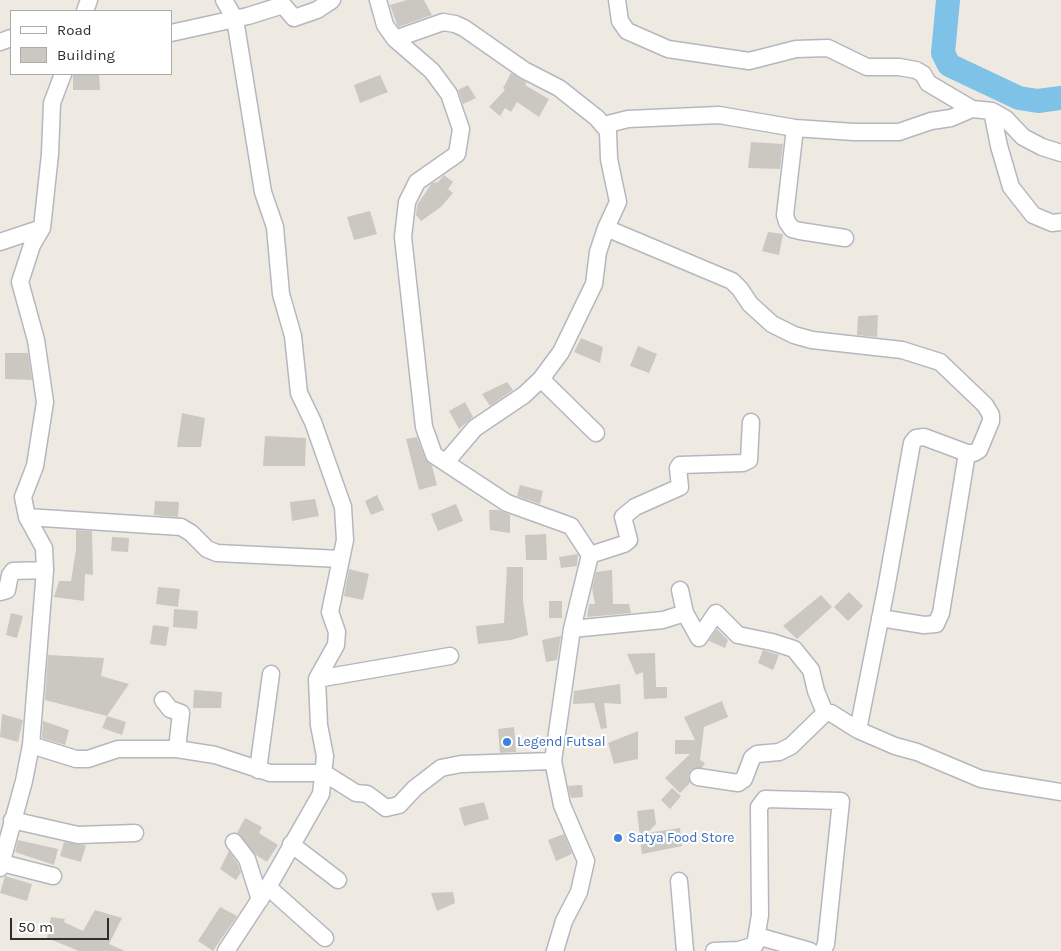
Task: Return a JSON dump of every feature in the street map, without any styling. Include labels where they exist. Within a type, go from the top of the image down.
[{"type":"street","points":[[224,0],[235,19],[263,192],[275,227],[282,294],[293,336],[299,393],[313,422],[343,507],[345,540],[330,612],[337,632],[336,645],[317,679],[319,725],[325,756],[321,794],[315,808],[291,844],[264,893],[226,951]]},
{"type":"street","points":[[172,33],[235,19],[283,5],[294,18],[317,10],[332,0]]},
{"type":"street","points":[[378,0],[386,25],[395,39],[432,71],[449,94],[461,130],[457,154],[417,182],[407,202],[403,237],[424,427],[434,455],[507,503],[570,526],[590,555],[572,629],[553,761],[562,805],[586,861],[579,892],[564,921],[556,951]]},
{"type":"street","points":[[617,0],[620,21],[627,31],[668,49],[749,61],[796,49],[828,48],[867,67],[899,67],[916,70],[923,74],[928,83],[972,109],[992,111],[1006,119],[1023,137],[1042,147],[1061,153]]},
{"type":"street","points":[[395,39],[443,22],[464,28],[524,70],[559,88],[604,125],[608,131],[609,160],[618,202],[598,252],[594,284],[561,352],[541,379],[524,395],[475,428],[446,462]]},
{"type":"street","points":[[53,876],[1,865],[24,781],[31,745],[45,570],[44,548],[27,517],[23,497],[35,466],[45,402],[36,340],[20,282],[32,244],[42,228],[50,154],[52,103],[63,75]]},
{"type":"street","points":[[604,125],[628,119],[702,114],[719,115],[795,128],[854,132],[899,132],[931,121],[951,118],[972,109]]},
{"type":"street","points":[[992,111],[999,146],[1011,187],[1033,216],[1052,223],[1061,222]]},
{"type":"street","points":[[795,128],[785,215],[787,222],[792,229],[845,238]]},
{"type":"street","points":[[0,242],[42,228]]},
{"type":"street","points":[[606,228],[732,281],[750,304],[772,324],[794,335],[812,340],[902,350],[940,362],[985,405],[991,421],[979,450],[967,453],[924,437],[916,438],[912,442],[858,730]]},
{"type":"street","points":[[541,379],[596,433]]},
{"type":"street","points":[[590,555],[624,544],[629,540],[623,517],[635,507],[680,487],[678,468],[680,465],[743,463],[749,460],[751,422]]},
{"type":"street","points":[[880,618],[924,625],[936,624],[941,613],[967,453]]},
{"type":"street","points":[[27,517],[181,527],[191,533],[207,549],[217,553],[340,559]]},
{"type":"street","points":[[0,592],[7,590],[10,575],[13,571],[45,570]]},
{"type":"street","points":[[680,590],[685,613],[698,638],[716,613],[738,635],[772,642],[794,650],[811,670],[816,692],[825,713]]},
{"type":"street","points":[[572,629],[663,620],[685,613]]},
{"type":"street","points":[[317,679],[450,656]]},
{"type":"street","points":[[258,770],[271,674]]},
{"type":"street","points":[[163,700],[170,709],[181,713],[177,749]]},
{"type":"street","points":[[698,778],[738,783],[744,778],[752,758],[757,754],[779,752],[791,746],[825,713],[831,713],[858,730],[981,779],[1061,792]]},
{"type":"street","points":[[31,745],[76,759],[88,759],[118,749],[177,749],[215,755],[270,773],[324,773],[356,793],[367,794],[386,808],[399,805],[415,788],[441,768],[461,764],[553,761]]},
{"type":"street","points":[[714,951],[750,948],[755,945],[760,915],[758,807],[765,799],[841,801],[826,944],[823,951]]},
{"type":"street","points":[[12,820],[78,835],[135,834]]},
{"type":"street","points":[[234,842],[247,859],[264,893],[325,938]]},
{"type":"street","points":[[291,844],[338,880]]},
{"type":"street","points":[[679,881],[685,951]]},
{"type":"street","points":[[757,936],[810,951]]},
{"type":"building","points":[[407,0],[424,0],[432,15],[398,27],[390,5]]},
{"type":"building","points":[[511,73],[527,83],[525,85],[549,99],[539,117],[517,102],[511,112],[505,108],[500,116],[489,107],[505,90],[503,88]]},
{"type":"building","points":[[73,75],[99,75],[100,90],[73,90]]},
{"type":"building","points":[[380,75],[388,92],[360,103],[354,85]]},
{"type":"building","points":[[468,85],[476,98],[463,104],[458,90]]},
{"type":"building","points":[[751,142],[783,144],[780,169],[748,168]]},
{"type":"building","points":[[444,175],[453,182],[448,189],[453,193],[441,207],[421,221],[416,215],[417,205],[432,183],[438,182]]},
{"type":"building","points":[[370,211],[377,234],[354,240],[347,217]]},
{"type":"building","points":[[768,232],[783,234],[779,255],[762,251]]},
{"type":"building","points":[[878,315],[877,337],[857,335],[858,316]]},
{"type":"building","points":[[581,338],[603,347],[600,363],[574,352]]},
{"type":"building","points":[[638,346],[657,354],[649,373],[630,366]]},
{"type":"building","points":[[5,353],[28,353],[32,380],[5,379]]},
{"type":"building","points":[[507,382],[513,390],[490,406],[482,394]]},
{"type":"building","points":[[465,402],[473,417],[459,429],[449,411]]},
{"type":"building","points":[[182,413],[205,418],[201,447],[177,447]]},
{"type":"building","points":[[265,436],[306,438],[305,466],[263,466]]},
{"type":"building","points":[[417,437],[425,458],[432,466],[437,485],[419,490],[406,439]]},
{"type":"building","points":[[520,485],[543,491],[540,504],[517,496]]},
{"type":"building","points":[[377,495],[384,510],[371,515],[365,501]]},
{"type":"building","points":[[315,499],[319,516],[292,521],[290,502]]},
{"type":"building","points":[[155,501],[179,502],[178,517],[154,515]]},
{"type":"building","points":[[456,504],[463,521],[438,531],[431,514]]},
{"type":"building","points":[[489,510],[499,510],[510,515],[510,533],[490,530]]},
{"type":"building","points":[[76,530],[92,531],[93,575],[85,574],[84,601],[54,597],[59,581],[71,581],[76,550]]},
{"type":"building","points":[[546,534],[547,560],[526,560],[525,535]]},
{"type":"building","points":[[112,537],[129,538],[128,552],[111,551]]},
{"type":"building","points":[[578,554],[577,566],[561,568],[559,557]]},
{"type":"building","points":[[507,567],[523,567],[523,601],[528,635],[511,640],[478,644],[476,626],[504,623]]},
{"type":"building","points":[[349,569],[369,574],[363,600],[344,596]]},
{"type":"building","points":[[612,570],[613,604],[629,604],[631,613],[587,617],[589,604],[595,604],[592,588],[596,572]]},
{"type":"building","points":[[158,587],[180,589],[178,607],[156,604]]},
{"type":"building","points":[[849,592],[863,606],[848,621],[834,607]]},
{"type":"building","points":[[821,595],[832,607],[797,639],[783,626]]},
{"type":"building","points":[[549,601],[562,601],[562,618],[549,618]]},
{"type":"building","points":[[174,609],[198,611],[197,629],[173,627]]},
{"type":"building","points":[[11,613],[23,616],[17,638],[6,635]]},
{"type":"building","points":[[153,625],[169,627],[166,646],[150,644]]},
{"type":"building","points":[[717,629],[728,640],[725,648],[709,641]]},
{"type":"building","points":[[561,636],[557,660],[546,662],[542,640]]},
{"type":"building","points":[[763,650],[779,655],[773,670],[758,663]]},
{"type":"building","points":[[655,653],[656,687],[667,687],[667,698],[644,699],[643,672],[636,675],[627,654]]},
{"type":"building","points":[[48,655],[104,658],[101,676],[129,684],[107,716],[45,700]]},
{"type":"building","points":[[620,684],[621,704],[604,703],[607,728],[601,729],[594,703],[573,704],[574,691]]},
{"type":"building","points":[[194,690],[222,692],[221,708],[193,708]]},
{"type":"building","points":[[722,701],[728,717],[704,727],[700,760],[705,763],[702,768],[691,770],[688,776],[690,783],[680,793],[665,778],[690,754],[675,754],[675,740],[695,740],[684,717]]},
{"type":"building","points":[[2,714],[23,720],[18,742],[0,737]]},
{"type":"building","points":[[107,716],[126,722],[122,735],[102,728]]},
{"type":"building","points":[[43,721],[69,730],[65,745],[42,738]]},
{"type":"building","name":"Legend Futsal","points":[[514,727],[516,752],[500,753],[498,729]]},
{"type":"building","points":[[638,731],[638,759],[614,764],[608,743]]},
{"type":"building","points":[[582,785],[583,797],[571,798],[568,786]]},
{"type":"building","points":[[672,788],[681,796],[670,809],[661,800]]},
{"type":"building","points":[[484,802],[489,819],[464,826],[459,808]]},
{"type":"building","points":[[654,809],[656,824],[647,833],[680,828],[682,846],[642,854],[637,811]]},
{"type":"building","points":[[245,818],[262,827],[259,833],[278,845],[267,862],[256,855],[237,833]]},
{"type":"building","points":[[564,834],[572,854],[556,861],[548,840]]},
{"type":"building","points":[[18,840],[58,849],[54,865],[15,852]]},
{"type":"building","points":[[64,842],[86,845],[81,862],[60,856]]},
{"type":"building","points":[[229,851],[241,872],[236,880],[220,869]]},
{"type":"building","points":[[5,876],[32,884],[27,901],[0,893]]},
{"type":"building","points":[[453,892],[455,903],[437,911],[431,893]]},
{"type":"building","points":[[220,907],[237,916],[213,951],[198,941]]},
{"type":"building","points":[[95,910],[122,918],[109,944],[125,951],[79,951],[47,938],[51,917],[65,919],[64,922],[83,931]]},
{"type":"waterway","points":[[948,0],[943,53],[949,65],[1019,98],[1038,101],[1061,98]]},
{"type":"place","name":"Legend Futsal","points":[[507,742]]},
{"type":"place","name":"Satya Food Store","points":[[618,838]]}]
